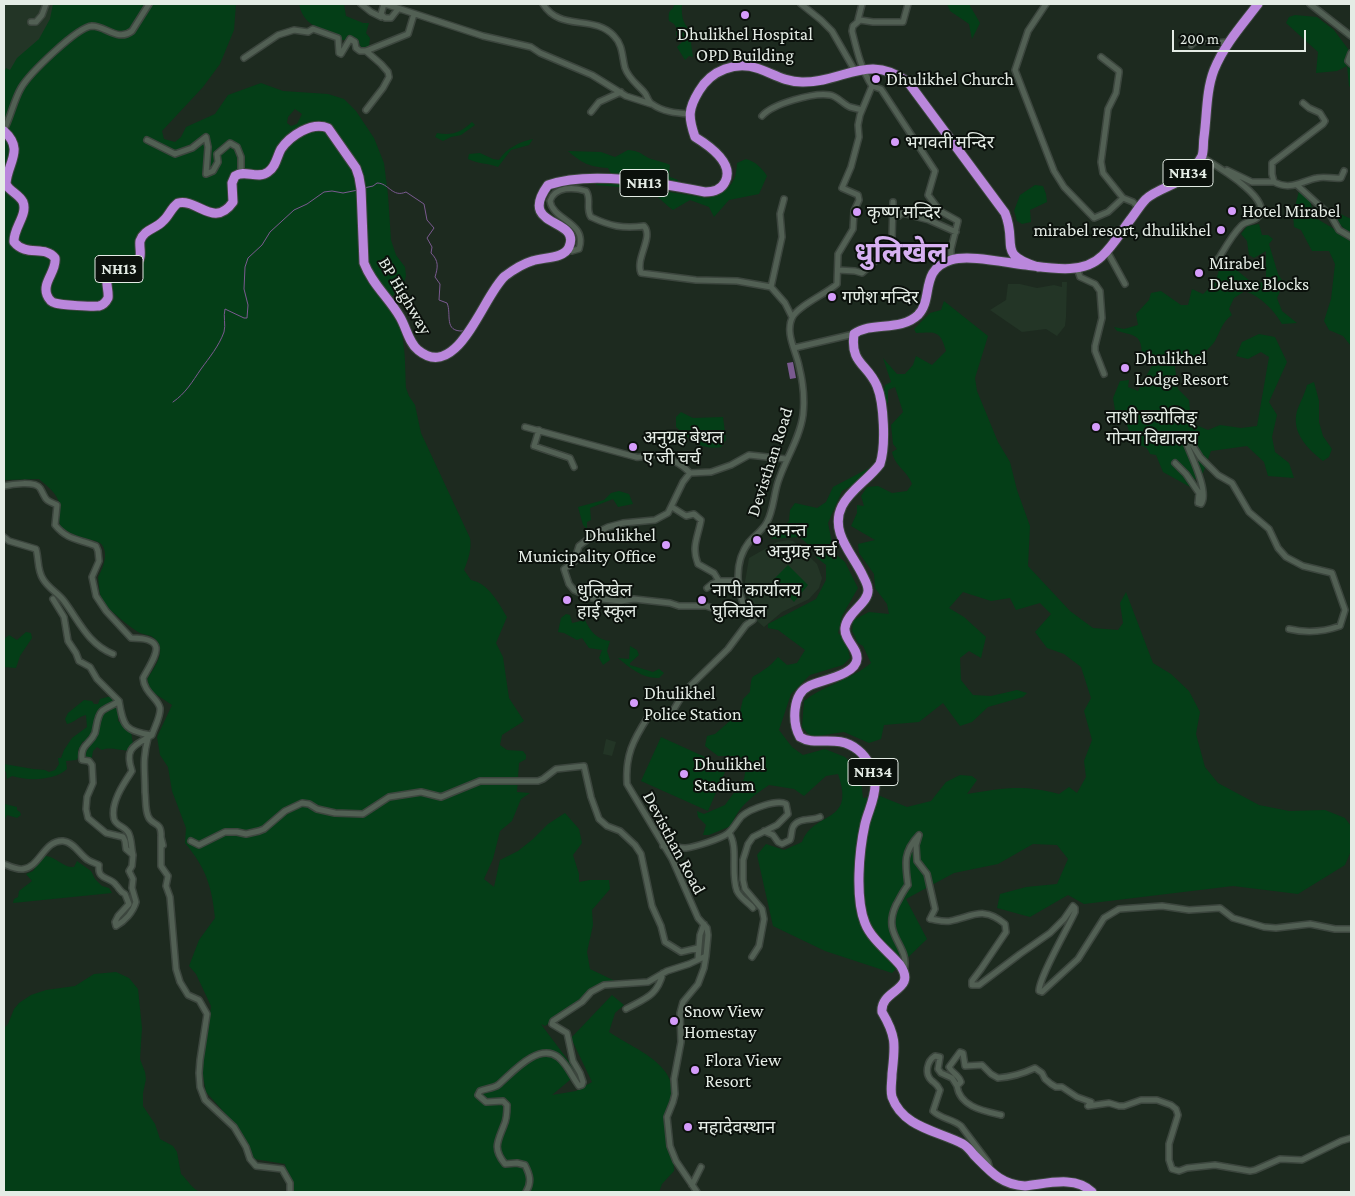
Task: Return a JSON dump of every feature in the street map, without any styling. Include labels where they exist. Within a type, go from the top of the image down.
[{"type":"highway","name":"NH34","points":[[951,259],[961,258],[1038,267],[1077,268],[1094,262],[1107,251],[1148,198],[1185,177],[1202,157],[1209,88],[1214,70],[1229,42],[1258,4]]},
{"type":"highway","points":[[689,114],[689,109],[702,86],[719,70],[732,66],[747,65],[763,69],[791,81],[802,82],[815,81],[858,70],[886,70],[898,75],[908,82],[1005,214],[1010,227],[1012,253],[1017,259],[1038,267]]},
{"type":"highway","name":"NH13","points":[[569,248],[571,238],[567,230],[551,221],[539,210],[539,200],[548,185],[566,180],[600,177],[705,192],[716,190],[722,186],[726,181],[728,173],[726,165],[707,144],[694,137],[689,114]]},
{"type":"highway","name":"BP Highway","points":[[241,173],[266,174],[273,167],[278,154],[286,143],[304,131],[320,126],[332,131],[342,150],[356,168],[359,177],[364,263],[368,272],[400,316],[414,346],[432,357],[446,356],[460,345],[492,291],[506,275],[532,261],[564,253],[569,248]]},
{"type":"highway","name":"NH13","points":[[4,130],[10,139],[14,154],[6,184],[7,187],[22,199],[24,208],[14,236],[14,242],[24,250],[53,255],[56,265],[46,285],[46,293],[49,300],[54,303],[97,306],[104,304],[108,298],[108,277],[115,270],[138,263],[140,258],[140,242],[145,232],[164,221],[178,203],[184,202],[208,212],[222,212],[226,210],[233,202],[233,180],[235,176],[241,173]]},
{"type":"highway","points":[[993,261],[1005,255],[1011,244]]},
{"type":"highway","points":[[854,334],[862,329],[901,324],[917,316],[922,309],[933,272],[941,264],[951,259]]},
{"type":"highway","name":"NH34","points":[[854,334],[852,344],[854,352],[877,386],[880,398],[884,442],[883,455],[880,464],[843,504],[837,522],[841,538],[867,584],[868,592],[866,599],[850,616],[845,628],[856,654],[857,660],[855,665],[848,671],[806,688],[796,707],[794,724],[800,737],[804,740],[840,741],[858,749],[872,769],[875,777],[875,787],[864,836],[860,875],[861,901],[866,926],[904,972]]},
{"type":"highway","points":[[904,972],[903,985],[882,1003],[882,1012],[894,1038],[891,1092],[896,1106],[902,1114],[921,1126],[967,1147],[1001,1181],[1017,1186],[1074,1182],[1092,1192]]},
{"type":"street","points":[[31,22],[40,20],[46,4]]},
{"type":"street","points":[[4,130],[22,87],[48,58],[80,30],[95,26],[119,35],[128,34],[132,31],[149,4]]},
{"type":"street","points":[[361,4],[370,12],[382,17],[391,18],[398,9]]},
{"type":"street","points":[[382,17],[380,14],[384,4],[483,36],[532,47],[540,53],[592,76],[632,98],[669,112],[689,114]]},
{"type":"street","points":[[543,4],[552,15],[566,21],[589,24],[613,34],[619,42],[624,65],[630,78],[651,104]]},
{"type":"street","points":[[800,4],[832,31],[858,70],[872,86],[881,89],[935,171],[928,195],[940,211],[958,221],[951,249],[951,259]]},
{"type":"street","points":[[858,70],[852,26],[858,20],[862,4]]},
{"type":"street","points":[[858,20],[903,22],[908,4]]},
{"type":"street","points":[[1046,4],[1028,31],[1015,70],[1054,171],[1064,186],[1094,218],[1108,212],[1123,198]]},
{"type":"street","points":[[1310,4],[1351,36]]},
{"type":"street","points":[[366,52],[408,34],[414,14]]},
{"type":"street","points":[[244,58],[278,34],[294,30],[308,32],[313,29],[338,38],[338,52],[341,54],[350,39],[355,42],[356,48],[376,59],[388,72],[389,76],[383,88],[366,110]]},
{"type":"street","points":[[1191,45],[1201,40],[1219,43],[1229,42]]},
{"type":"street","points":[[1351,53],[1348,61],[1351,64]]},
{"type":"street","points":[[1101,57],[1119,71],[1116,93],[1108,108],[1101,162],[1103,173],[1123,198],[1133,202],[1139,209]]},
{"type":"street","points":[[569,248],[572,252],[579,249],[581,242],[579,234],[572,224],[552,209],[550,202],[552,195],[561,190],[586,190],[589,195],[588,209],[591,217],[627,228],[644,226],[646,228],[648,234],[638,266],[640,273],[696,280],[737,281],[771,287],[785,303],[792,317],[801,308],[837,284],[838,254],[852,231],[854,211],[859,200],[858,195],[842,188],[851,167],[859,137],[858,125],[862,110],[872,86]]},
{"type":"street","points":[[591,112],[599,102],[622,92]]},
{"type":"street","points":[[762,116],[766,111],[800,98],[820,94],[831,95],[850,107],[862,110]]},
{"type":"street","points":[[1274,182],[1272,163],[1325,121],[1320,112],[1302,103]]},
{"type":"street","points":[[147,140],[175,154],[192,148],[206,137],[208,147],[206,174],[213,171],[218,162],[217,154],[230,143],[236,147],[241,157],[241,173]]},
{"type":"street","points":[[1202,157],[1252,182],[1274,182],[1282,186],[1297,185],[1318,177],[1341,178],[1344,171]]},
{"type":"street","points":[[1213,262],[1219,258],[1242,225],[1257,218],[1261,211],[1260,204],[1253,193],[1222,168]]},
{"type":"street","points":[[1297,185],[1331,216],[1340,230],[1351,237]]},
{"type":"street","points":[[771,287],[782,237],[780,214],[784,199]]},
{"type":"street","points":[[838,270],[862,273],[884,253],[892,240],[893,202]]},
{"type":"street","points":[[934,222],[940,211]]},
{"type":"street","points":[[892,215],[899,216],[902,213],[934,222],[956,232]]},
{"type":"street","points":[[1107,251],[1125,284]]},
{"type":"street","points":[[1077,268],[1080,276],[1095,284],[1100,291],[1102,318],[1095,346],[1096,356],[1104,374]]},
{"type":"street","name":"Devisthan Road","points":[[697,1192],[676,1161],[670,1146],[667,1117],[675,1094],[674,1079],[681,1042],[680,1014],[683,1002],[698,984],[704,968],[708,935],[707,928],[698,918],[672,859],[627,784],[626,770],[630,748],[648,717],[659,714],[671,714],[685,691],[728,649],[746,625],[753,620],[745,608],[738,581],[740,565],[748,544],[767,523],[776,486],[799,428],[804,404],[802,381],[789,329],[792,317]]},
{"type":"street","points":[[794,348],[854,334]]},
{"type":"street","points":[[525,428],[539,430],[636,457],[653,455],[668,458],[680,464],[690,473],[711,472],[731,465],[749,455],[786,459]]},
{"type":"street","points":[[539,430],[534,446],[570,458],[574,467]]},
{"type":"street","points":[[1175,463],[1186,474],[1199,493],[1198,503],[1202,504],[1204,501],[1202,485],[1185,440],[1188,438],[1200,457],[1218,475],[1232,483],[1249,512],[1269,529],[1278,548],[1286,556],[1304,566],[1332,573],[1345,610],[1340,626],[1326,631],[1301,632],[1289,629]]},
{"type":"street","points":[[690,473],[683,482],[668,513],[659,519],[623,523],[608,527],[585,540],[579,546],[574,562],[564,569],[569,584],[574,590],[592,598],[621,601],[634,599],[670,603],[679,606],[706,606],[728,613],[735,613],[745,608]]},
{"type":"street","points":[[4,486],[33,484],[39,487],[45,500],[57,506],[55,525],[59,530],[76,541],[96,546],[99,561],[92,577],[96,596],[106,611],[131,638],[142,638],[156,646],[155,660],[143,678],[144,685],[160,710],[144,756],[143,771],[147,812],[150,820],[162,830],[161,862],[168,876],[166,886],[170,897],[176,969],[180,982],[188,995],[199,1000],[207,1014],[199,1073],[200,1087],[205,1100],[234,1127],[256,1166],[282,1169],[290,1183],[290,1192]]},
{"type":"street","points":[[672,507],[686,516],[694,514],[701,520],[695,540],[696,560],[698,564],[714,572],[718,581]]},
{"type":"street","points":[[4,537],[8,541],[36,549],[43,579],[65,602],[92,642],[113,654]]},
{"type":"street","points":[[707,588],[718,581],[738,581]]},
{"type":"street","points":[[53,599],[64,617],[68,641],[78,660],[90,667],[97,679],[119,701],[120,714],[123,721],[135,732],[150,736]]},
{"type":"street","points":[[119,701],[101,712],[94,735],[83,748],[81,757],[82,760],[89,761],[92,765],[93,783],[86,802],[88,818],[106,833],[123,837],[126,849],[133,855]]},
{"type":"street","points":[[4,864],[18,869],[26,869],[48,847],[57,842],[69,843],[86,859],[99,865],[99,872],[102,877],[114,883],[125,894],[129,904],[114,922],[116,926],[133,912],[136,902],[132,888],[133,879],[129,871],[132,866],[133,855],[128,833],[114,819],[114,810],[118,793],[132,771],[127,760],[129,753],[150,736]]},
{"type":"street","points":[[191,841],[199,845],[225,832],[246,834],[264,829],[284,811],[302,803],[335,813],[363,814],[389,797],[421,792],[441,797],[480,781],[538,781],[556,769],[584,766],[599,820],[607,826],[620,831],[635,845],[641,854],[652,906],[661,926],[665,942],[681,952],[698,948]]},
{"type":"street","points":[[664,846],[672,844],[687,848],[729,833],[746,813],[774,802],[786,804],[788,814],[777,825],[753,837],[743,860],[745,889],[762,909],[764,919],[759,946],[752,957]]},
{"type":"street","points":[[764,831],[773,835],[778,842],[785,844],[790,840],[793,827],[808,818],[815,819],[820,816]]},
{"type":"street","points":[[729,833],[733,840],[734,882],[739,894],[753,908]]},
{"type":"street","points":[[904,972],[906,964],[903,953],[892,932],[891,923],[893,912],[903,890],[908,885],[906,859],[909,845],[919,836],[916,845],[917,861],[927,874],[933,892],[935,909],[930,918],[949,921],[972,914],[984,914],[999,919],[1005,924],[1006,932],[972,981],[972,985],[979,985],[1050,934],[1073,906],[1076,908],[1075,912],[1044,975],[1039,991],[1042,992],[1078,959],[1104,918],[1119,909],[1162,906],[1189,910],[1220,908],[1233,918],[1276,928],[1310,924],[1335,929],[1351,929]]},
{"type":"street","points":[[161,837],[163,845]]},
{"type":"street","points":[[698,959],[698,948],[704,924]]},
{"type":"street","points":[[526,1192],[530,1184],[529,1173],[525,1165],[517,1163],[504,1164],[500,1158],[497,1139],[505,1124],[507,1105],[503,1101],[486,1102],[478,1095],[480,1091],[498,1086],[525,1060],[546,1053],[558,1058],[574,1076],[579,1086],[582,1085],[583,1082],[574,1061],[567,1032],[552,1024],[553,1021],[582,1002],[591,992],[604,985],[648,982],[663,973],[706,956]]},
{"type":"street","points":[[626,1009],[656,991],[661,984],[663,973]]},
{"type":"street","points":[[957,1086],[961,1082],[960,1078],[949,1067],[960,1052],[962,1053],[965,1066],[982,1065],[998,1078],[1014,1075],[1021,1076],[1035,1068],[1042,1072],[1045,1079],[1051,1084],[1056,1087],[1062,1087],[1077,1097],[1091,1102],[1088,1106],[1109,1102],[1124,1106],[1141,1100],[1156,1100],[1171,1105],[1176,1110],[1178,1116],[1169,1144],[1169,1160],[1172,1168],[1179,1171],[1187,1168],[1215,1165],[1250,1171],[1280,1159],[1302,1160],[1351,1138]]},
{"type":"street","points":[[992,1174],[988,1162],[962,1126],[957,1122],[937,1115],[933,1111],[940,1090],[928,1074],[930,1060],[935,1056],[940,1057],[938,1069],[941,1073],[952,1078],[957,1086],[958,1094],[964,1100],[979,1110],[1001,1115]]},
{"type":"street","points":[[692,1185],[701,1167]]},
{"type":"shaded area","points":[[4,4],[160,4],[4,115]]},
{"type":"shaded area","points":[[1062,282],[1067,282],[1066,317],[1065,326],[1057,336],[1046,329],[1022,332],[990,310],[1006,300],[1008,284],[1020,284],[1037,288],[1054,285],[1062,287]]},
{"type":"shaded area","points":[[793,362],[796,378],[790,379],[787,363]]},
{"type":"shaded area","points":[[793,541],[817,564],[822,578],[819,588],[809,599],[782,612],[764,627],[757,621],[745,582],[749,558],[777,542]]},
{"type":"shaded area","points":[[606,739],[616,742],[612,756],[603,754]]},
{"type":"green space","points":[[53,4],[236,4],[234,30],[220,64],[203,87],[162,131],[164,139],[175,142],[181,137],[186,127],[215,114],[228,95],[261,83],[283,91],[328,94],[344,99],[356,111],[374,138],[384,163],[391,240],[396,255],[405,267],[406,276],[404,283],[390,299],[370,271],[367,262],[361,178],[358,167],[329,123],[306,125],[286,137],[289,143],[312,130],[327,130],[353,169],[357,178],[359,192],[363,264],[370,278],[392,309],[399,324],[402,332],[406,388],[415,405],[421,433],[470,538],[470,550],[464,570],[471,580],[483,585],[488,590],[507,617],[496,643],[503,657],[509,698],[524,721],[502,735],[500,745],[507,750],[523,751],[526,755],[526,759],[519,763],[517,792],[530,793],[521,799],[512,821],[500,831],[493,859],[484,879],[494,887],[500,860],[518,851],[548,824],[565,813],[579,829],[582,843],[573,855],[579,874],[579,882],[609,880],[610,889],[592,910],[593,925],[587,952],[590,969],[615,981],[589,994],[545,1026],[541,1024],[577,1074],[552,1095],[576,1091],[592,1082],[571,1038],[612,995],[624,1005],[615,1013],[609,1032],[647,1055],[658,1064],[667,1074],[671,1085],[671,1098],[665,1114],[673,1149],[674,1171],[662,1184],[659,1192],[291,1192],[285,1164],[254,1159],[240,1130],[206,1092],[201,1066],[211,1006],[196,974],[189,966],[199,940],[215,918],[207,878],[185,843],[186,828],[172,791],[168,767],[160,755],[157,737],[172,705],[151,691],[147,679],[157,663],[160,646],[151,636],[140,633],[131,627],[104,603],[100,594],[98,577],[105,560],[103,546],[98,542],[78,536],[62,528],[59,521],[60,509],[58,500],[53,492],[39,479],[4,480],[4,72],[6,68],[10,70],[17,58],[39,39],[50,19]],"holes":[[[295,109],[302,114],[297,124],[291,126],[287,123],[288,117]]]},
{"type":"green space","points":[[299,4],[344,4],[346,16],[363,23],[369,23],[366,33],[370,38],[369,46],[365,49],[353,37],[342,40],[311,24],[302,13]]},
{"type":"green space","points":[[675,4],[682,4],[684,21],[687,27],[694,33],[691,43],[693,57],[689,56],[685,60],[677,47],[682,42],[676,35],[676,26],[669,21],[669,12]]},
{"type":"green space","points":[[947,4],[969,4],[980,23],[972,39],[969,24],[950,11]]},
{"type":"green space","points":[[1295,15],[1317,17],[1334,30],[1351,53],[1351,64],[1348,66],[1351,67],[1351,88],[1349,86],[1347,66],[1337,71],[1316,73],[1318,52],[1286,23],[1289,17]]},
{"type":"green space","points":[[472,122],[475,125],[461,135],[443,141],[435,137],[437,133],[448,134],[456,132]]},
{"type":"green space","points":[[533,139],[529,145],[511,150],[498,167],[468,159],[469,154],[480,153],[499,160],[514,146]]},
{"type":"green space","points":[[628,150],[670,165],[670,177],[678,180],[678,184],[617,177],[608,168],[586,164],[568,151],[601,152],[615,157]]},
{"type":"green space","points":[[746,159],[763,170],[767,176],[759,194],[729,200],[714,217],[709,207],[690,200],[673,210],[657,196],[649,193],[626,188],[596,185],[596,182],[625,185],[708,198],[730,186],[735,177],[737,163]]},
{"type":"green space","points":[[1035,185],[1043,186],[1047,202],[1030,210],[1031,222],[1022,224],[1017,221],[1014,211],[1020,195]]},
{"type":"green space","points":[[1299,191],[1310,200],[1314,217],[1351,239],[1351,346],[1343,336],[1329,330],[1324,321],[1331,299],[1335,264],[1329,251],[1312,251],[1301,230],[1294,227],[1293,214]]},
{"type":"green space","points":[[1332,210],[1351,219],[1351,236],[1334,218]]},
{"type":"green space","points":[[1259,224],[1262,235],[1268,235],[1273,239],[1269,244],[1278,274],[1284,283],[1277,298],[1282,311],[1297,323],[1282,324],[1266,304],[1245,291],[1234,298],[1229,309],[1232,315],[1207,350],[1191,362],[1170,354],[1174,361],[1178,389],[1189,400],[1191,423],[1208,430],[1220,425],[1241,428],[1257,426],[1269,357],[1261,352],[1248,359],[1236,356],[1242,342],[1259,334],[1275,337],[1287,362],[1269,402],[1277,415],[1272,437],[1275,452],[1289,463],[1294,478],[1268,476],[1264,462],[1247,446],[1211,451],[1203,473],[1195,479],[1192,488],[1163,472],[1156,455],[1150,454],[1147,448],[1133,442],[1127,425],[1116,416],[1113,398],[1120,381],[1129,380],[1128,387],[1138,391],[1154,362],[1142,358],[1141,345],[1137,338],[1117,331],[1114,327],[1124,329],[1138,325],[1136,314],[1149,300],[1151,293],[1161,291],[1181,305],[1188,305],[1192,289],[1203,294],[1215,283],[1220,267],[1228,263],[1250,281],[1266,283],[1266,251],[1254,258],[1249,255],[1247,241],[1241,234],[1247,226]]},
{"type":"green space","points":[[944,301],[988,336],[975,378],[977,391],[998,442],[1010,462],[1017,490],[1030,526],[1028,566],[1070,611],[1093,628],[1118,630],[1123,623],[1120,603],[1126,592],[1153,663],[1171,674],[1189,691],[1200,712],[1196,734],[1205,767],[1218,783],[1259,805],[1289,811],[1325,810],[1345,818],[1351,826],[1351,851],[1345,865],[1298,894],[1233,886],[1084,904],[1068,895],[1030,917],[997,908],[1000,894],[1026,887],[1057,884],[1068,859],[1057,845],[1033,844],[998,864],[954,873],[906,899],[927,939],[892,973],[825,951],[773,926],[757,855],[766,844],[784,850],[802,842],[815,825],[838,809],[842,802],[842,790],[838,774],[826,776],[804,796],[794,789],[769,785],[742,807],[731,826],[709,835],[703,835],[706,825],[698,817],[697,811],[704,814],[725,805],[744,779],[747,760],[736,756],[718,756],[705,746],[707,736],[715,734],[740,712],[743,699],[750,692],[753,677],[778,657],[787,665],[797,663],[805,650],[778,630],[768,628],[768,624],[816,599],[826,580],[826,565],[816,557],[816,552],[800,537],[771,539],[789,521],[790,510],[795,503],[817,508],[826,502],[833,487],[875,465],[864,479],[842,491],[828,523],[834,553],[845,562],[858,588],[842,616],[838,633],[846,641],[850,658],[843,665],[810,675],[791,694],[779,730],[792,747],[803,755],[825,749],[845,757],[860,772],[863,798],[880,796],[907,807],[931,801],[946,782],[960,775],[972,776],[977,780],[967,794],[1024,788],[1059,794],[1069,787],[1077,793],[1086,777],[1084,761],[1092,740],[1084,711],[1091,698],[1081,667],[1064,654],[1047,648],[1035,632],[1051,614],[1040,603],[1016,610],[1010,598],[991,601],[963,592],[949,608],[964,617],[986,637],[981,658],[969,651],[960,658],[961,680],[973,695],[991,696],[1017,690],[1027,693],[1023,697],[988,707],[972,722],[960,726],[943,703],[919,722],[884,725],[881,739],[869,743],[844,732],[811,737],[802,727],[804,701],[812,695],[855,674],[871,663],[863,646],[858,643],[852,631],[853,620],[869,612],[889,614],[887,604],[875,588],[874,574],[859,553],[858,544],[875,540],[851,526],[857,513],[857,505],[864,506],[861,496],[867,487],[878,486],[892,493],[907,491],[912,484],[892,452],[897,449],[893,444],[891,425],[903,412],[895,387],[888,390],[888,404],[883,396],[885,385],[891,382],[883,358],[897,374],[905,374],[913,365],[916,356],[932,365],[946,351],[942,339],[933,333],[916,333],[914,329],[930,313],[941,310]]},
{"type":"green space","points":[[1314,382],[1319,401],[1319,422],[1323,436],[1332,449],[1329,457],[1323,461],[1302,440],[1296,426],[1297,411],[1307,385]]},
{"type":"green space","points":[[681,412],[693,418],[723,417],[726,440],[721,447],[702,446],[691,440],[676,427],[676,417]]},
{"type":"green space","points":[[619,491],[629,494],[633,504],[618,507],[613,499],[590,508],[591,520],[587,522],[587,529],[583,525],[578,507],[604,500],[611,493]]},
{"type":"green space","points":[[788,565],[808,585],[794,602],[773,580]]},
{"type":"green space","points":[[566,614],[570,615],[572,623],[585,620],[594,634],[601,639],[610,641],[607,651],[610,660],[603,665],[599,658],[602,650],[589,648],[582,638],[577,640],[558,632],[561,618]]},
{"type":"green space","points":[[26,632],[31,633],[32,638],[20,656],[16,668],[4,667],[4,639],[9,635],[17,640]]},
{"type":"green space","points":[[630,646],[637,650],[639,655],[630,665],[653,672],[659,669],[664,673],[659,678],[648,677],[637,672],[618,658],[629,659]]},
{"type":"green space","points":[[111,696],[117,704],[118,721],[131,732],[133,744],[131,750],[102,750],[97,747],[93,751],[91,762],[86,761],[84,751],[89,748],[83,741],[78,750],[79,757],[76,760],[66,761],[67,769],[62,773],[41,779],[26,779],[12,776],[7,779],[4,764],[49,772],[55,770],[59,764],[58,758],[61,758],[72,738],[87,727],[86,715],[67,724],[65,719],[68,713],[84,700],[98,704],[100,699]]},
{"type":"green space","name":"Dhulikhel Stadium","points":[[661,737],[727,767],[708,811],[641,781]]},
{"type":"green space","points":[[4,802],[5,804],[17,807],[21,815],[17,818],[7,815],[4,821]]},
{"type":"green space","points":[[46,856],[70,867],[74,867],[77,861],[91,871],[95,879],[102,886],[109,888],[112,893],[13,903],[14,899],[18,897],[19,891],[32,881],[26,874],[35,868],[30,863],[33,859]]},
{"type":"green space","points":[[116,972],[129,978],[138,989],[142,1028],[140,1059],[146,1079],[143,1106],[155,1124],[160,1139],[173,1146],[177,1152],[181,1174],[192,1187],[200,1192],[4,1192],[4,1028],[8,1024],[14,1009],[31,995],[46,990],[75,986],[94,974]]},
{"type":"waterway","points":[[364,188],[377,183],[385,185],[394,192],[406,192],[424,204],[427,220],[434,228],[427,238],[432,247],[431,253],[437,264],[435,277],[440,284],[439,300],[447,303],[449,322],[453,329],[463,331]]},
{"type":"waterway","points":[[173,402],[182,395],[214,352],[225,329],[225,309],[247,318],[248,305],[244,289],[245,267],[248,258],[262,245],[270,232],[294,210],[307,204],[324,192],[343,193],[358,190]]},
{"type":"place","name":"Dhulikhel Hospital OPD Building","points":[[745,15]]},
{"type":"place","name":"Dhulikhel Church","points":[[876,79]]},
{"type":"place","name":"भगवती मन्दिर","points":[[895,142]]},
{"type":"place","name":"Hotel Mirabel","points":[[1232,211]]},
{"type":"place","name":"कृष्ण मन्दिर","points":[[857,212]]},
{"type":"place","name":"mirabel resort, dhulikhel","points":[[1221,230]]},
{"type":"place","name":"Mirabel Deluxe Blocks","points":[[1199,273]]},
{"type":"place","name":"गणेश मन्दिर","points":[[832,297]]},
{"type":"place","name":"Dhulikhel Lodge Resort","points":[[1125,368]]},
{"type":"place","name":"ताशी छ्‍योलिङ् गोन्पा विद्यालय","points":[[1096,427]]},
{"type":"place","name":"अनुग्रह बेथल ए जी चर्च","points":[[633,447]]},
{"type":"place","name":"अनन्त अनुग्रह चर्च","points":[[757,540]]},
{"type":"place","name":"Dhulikhel Municipality Office","points":[[666,545]]},
{"type":"place","name":"धुलिखेल हाई स्कूल","points":[[567,600]]},
{"type":"place","name":"नापी कार्यालय घुलिखेल","points":[[702,600]]},
{"type":"place","name":"Dhulikhel Police Station","points":[[634,703]]},
{"type":"place","name":"Dhulikhel Stadium","points":[[684,774]]},
{"type":"place","name":"Snow View Homestay","points":[[674,1021]]},
{"type":"place","name":"Flora View Resort","points":[[695,1070]]},
{"type":"place","name":"महादेवस्थान","points":[[688,1127]]},
{"type":"district","name":"धुलिखेल","points":[[901,253]]}]
